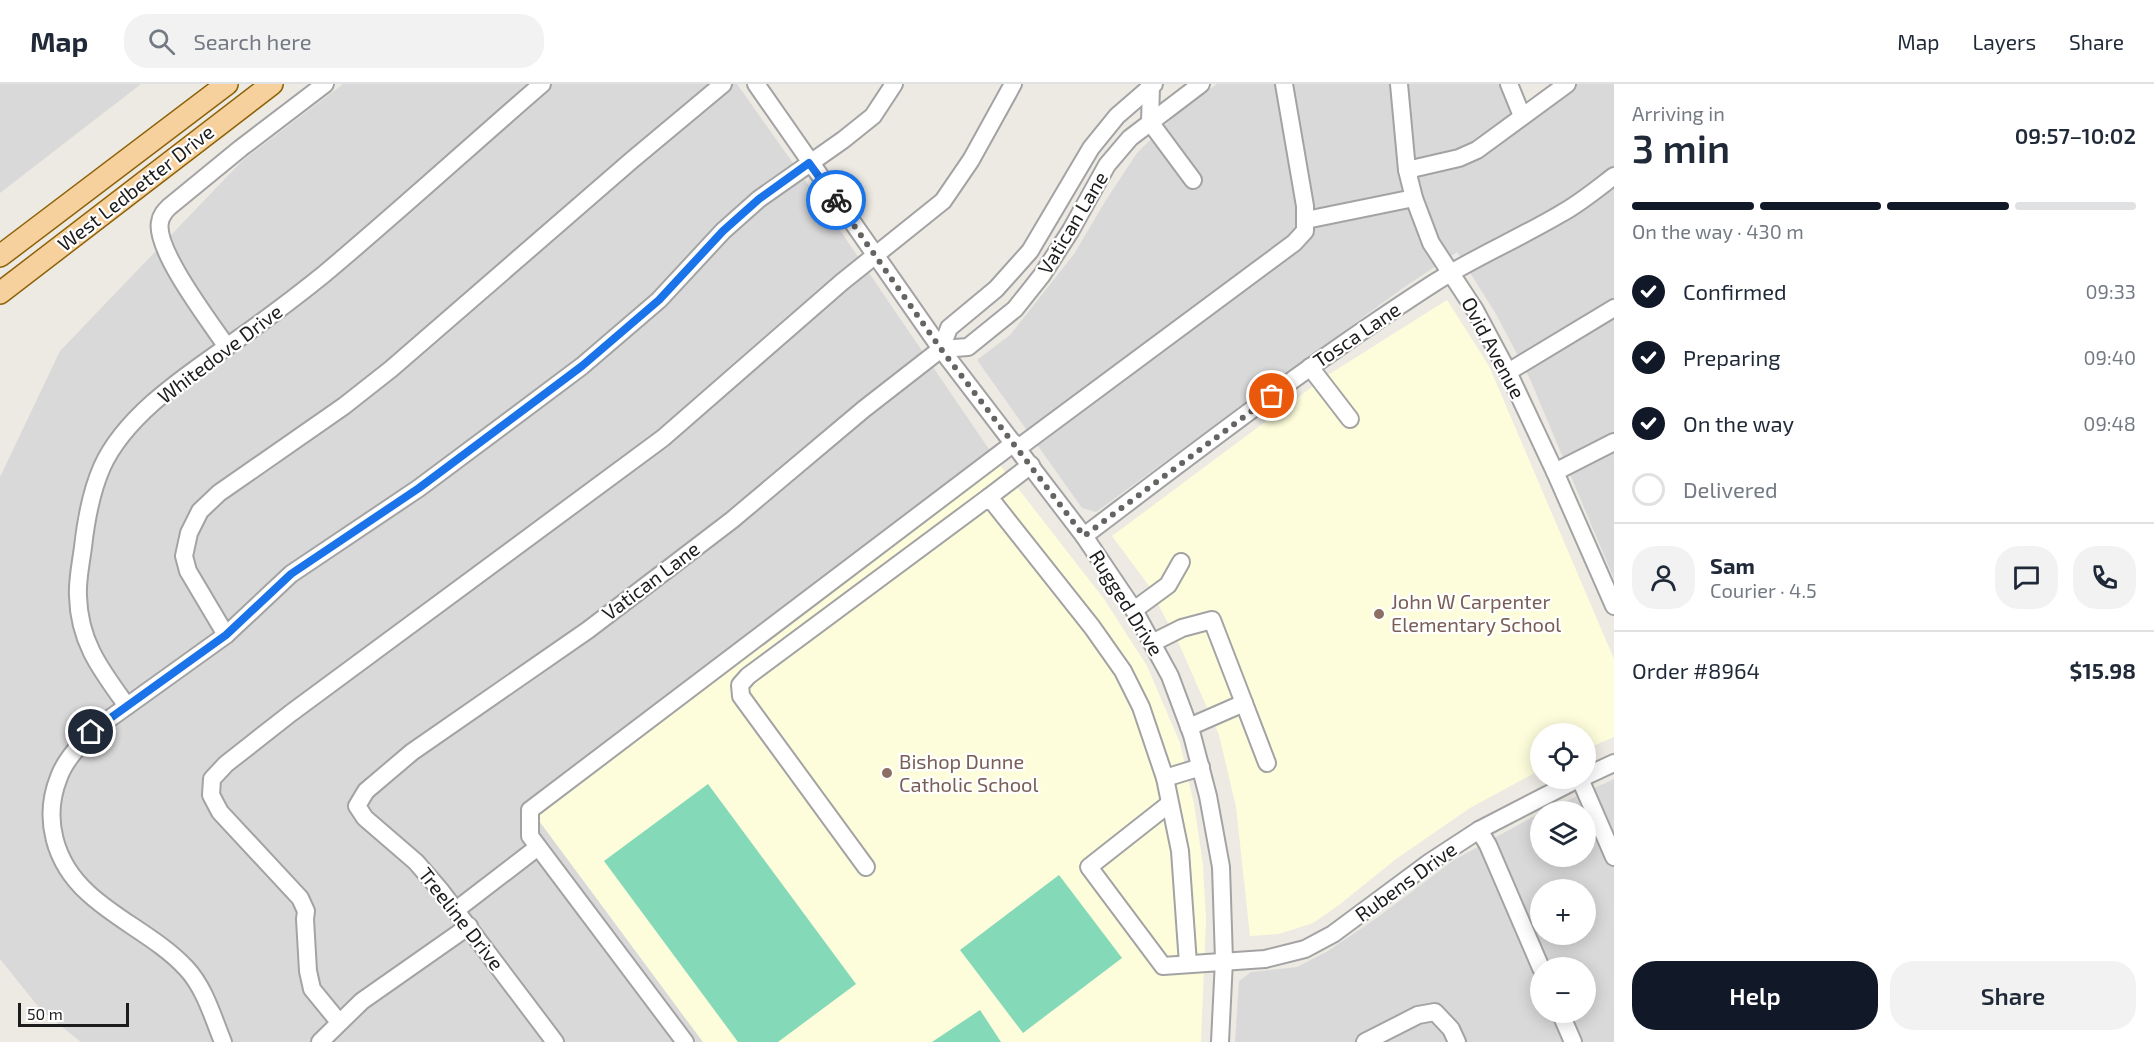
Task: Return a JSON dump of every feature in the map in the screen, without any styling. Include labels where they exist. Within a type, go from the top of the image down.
[{"type":"main road","name":"West Ledbetter Drive","points":[[0,256],[227,84]]},
{"type":"main road","name":"West Ledbetter Drive","points":[[0,293],[272,84]]},
{"type":"main road","points":[[207,100],[223,121]]},
{"type":"main road","points":[[0,305],[32,268]]},
{"type":"street","points":[[226,347],[171,262],[161,241],[159,223],[162,214],[241,148],[325,84]]},
{"type":"street","name":"Whitedove Drive","points":[[127,706],[87,646],[80,625],[78,595],[86,526],[93,492],[102,466],[117,442],[131,426],[198,366],[323,274],[542,84]]},
{"type":"street","points":[[226,635],[189,571],[184,556],[189,533],[200,511],[219,493],[344,406],[391,369],[723,84]]},
{"type":"street","name":"Rugged Drive","points":[[756,84],[941,349],[1084,536],[1134,610],[1170,676],[1189,727],[1208,796],[1221,867],[1224,960],[1220,1042]]},
{"type":"street","points":[[223,1042],[205,999],[188,969],[165,949],[89,894],[69,873],[57,851],[52,825],[52,801],[59,776],[75,751],[91,732],[226,635],[291,574],[419,488],[582,366],[659,300],[732,223],[759,199],[873,116],[894,84]]},
{"type":"street","points":[[339,1022],[312,989],[308,971],[306,911],[300,898],[220,812],[211,795],[212,779],[226,764],[291,713],[663,438],[875,256],[943,201],[971,160],[1014,84]]},
{"type":"street","name":"Vatican Lane","points":[[941,349],[968,347],[1015,309],[1042,275],[1071,230],[1107,165],[1130,138],[1201,84]]},
{"type":"street","points":[[686,1042],[530,836],[530,810],[1016,446],[1294,243],[1305,231],[1306,220],[1284,84]]},
{"type":"street","name":"Ovid Avenue","points":[[1399,84],[1407,170],[1414,198],[1431,243],[1475,310],[1508,372],[1614,606]]},
{"type":"street","points":[[1509,84],[1522,116]]},
{"type":"street","points":[[1407,170],[1459,158],[1477,150],[1567,84]]},
{"type":"street","points":[[1151,85],[1150,122],[1193,180]]},
{"type":"street","name":"Vatican Lane","points":[[357,806],[366,791],[412,752],[525,676],[597,623],[732,520],[864,409],[941,349],[949,328],[996,289],[1030,251],[1091,148],[1118,116],[1151,85]]},
{"type":"street","name":"Tosca Lane","points":[[1084,536],[1310,367],[1451,274],[1563,213],[1614,176]]},
{"type":"street","points":[[1306,220],[1414,198]]},
{"type":"street","points":[[1508,372],[1614,308]]},
{"type":"street","points":[[1310,367],[1350,419]]},
{"type":"street","points":[[1555,472],[1614,442]]},
{"type":"street","points":[[866,867],[741,696],[740,686],[747,676],[1031,465]]},
{"type":"street","points":[[989,497],[1092,627],[1123,671],[1141,706],[1165,778],[1180,851],[1188,964]]},
{"type":"street","points":[[1134,610],[1168,585],[1181,562]]},
{"type":"street","points":[[1152,643],[1182,628],[1212,620],[1267,763]]},
{"type":"street","points":[[1189,727],[1244,703]]},
{"type":"street","points":[[1596,771],[1614,763]]},
{"type":"street","points":[[1165,778],[1200,767]]},
{"type":"street","name":"Rubens Drive","points":[[1169,804],[1089,867],[1163,966],[1224,960],[1265,959],[1305,949],[1333,934],[1430,862],[1479,830],[1560,789]]},
{"type":"street","points":[[1584,789],[1614,857]]},
{"type":"street","name":"Treeline Drive","points":[[357,806],[365,818],[416,862],[469,926],[555,1042]]},
{"type":"street","points":[[1479,830],[1488,845],[1536,957]]},
{"type":"street","points":[[456,910],[538,847]]},
{"type":"street","points":[[320,1042],[370,995],[469,926]]},
{"type":"street","points":[[1365,1042],[1418,1015],[1435,1012],[1451,1029],[1457,1042]]},
{"type":"street","points":[[1565,1023],[1573,1042]]},
{"type":"shaded area","points":[[0,84],[141,84],[0,193]]},
{"type":"shaded area","points":[[343,84],[737,84],[831,217],[999,464],[534,814],[703,1042],[81,1042],[41,1010],[0,959],[0,477],[60,351],[242,161]]},
{"type":"shaded area","points":[[1217,84],[1501,84],[1504,98],[1524,124],[1577,84],[1614,84],[1614,579],[1530,379],[1496,314],[1457,252],[1403,288],[1096,512],[1082,508],[977,360],[1010,335],[1074,254],[1137,153],[1182,109]]},
{"type":"shaded area","name":"John W Carpenter Elementary School","points":[[1447,300],[1489,366],[1614,659],[1614,737],[1596,745],[1596,723],[1530,723],[1530,775],[1470,808],[1396,859],[1313,923],[1279,934],[1250,936],[1236,807],[1219,735],[1180,646],[1147,583],[1112,536],[1328,375]]},
{"type":"shaded area","name":"Bishop Dunne Catholic School","points":[[999,464],[1104,599],[1147,666],[1180,743],[1194,804],[1203,865],[1206,920],[1201,1042],[703,1042],[534,814]]},
{"type":"shaded area","points":[[1614,779],[1614,1042],[1235,1042],[1239,981],[1251,972],[1297,967],[1328,951],[1454,860],[1530,818],[1530,867],[1596,867],[1596,801],[1567,801]]},
{"type":"green space","points":[[708,784],[856,984],[778,1042],[738,1042],[604,861]]},
{"type":"green space","points":[[1059,875],[1122,958],[1023,1033],[960,950]]},
{"type":"green space","points":[[980,1010],[1001,1042],[932,1042]]},
{"type":"way so far","points":[[836,200],[941,349],[1084,536],[1272,396]]},
{"type":"place","name":"John W Carpenter Elementary School","points":[[1379,614]]},
{"type":"place","name":"Bishop Dunne Catholic School","points":[[887,773]]},
{"type":"route","points":[[91,732],[226,635],[291,574],[419,488],[582,366],[659,300],[723,231],[759,199],[809,163],[836,200]]}]
